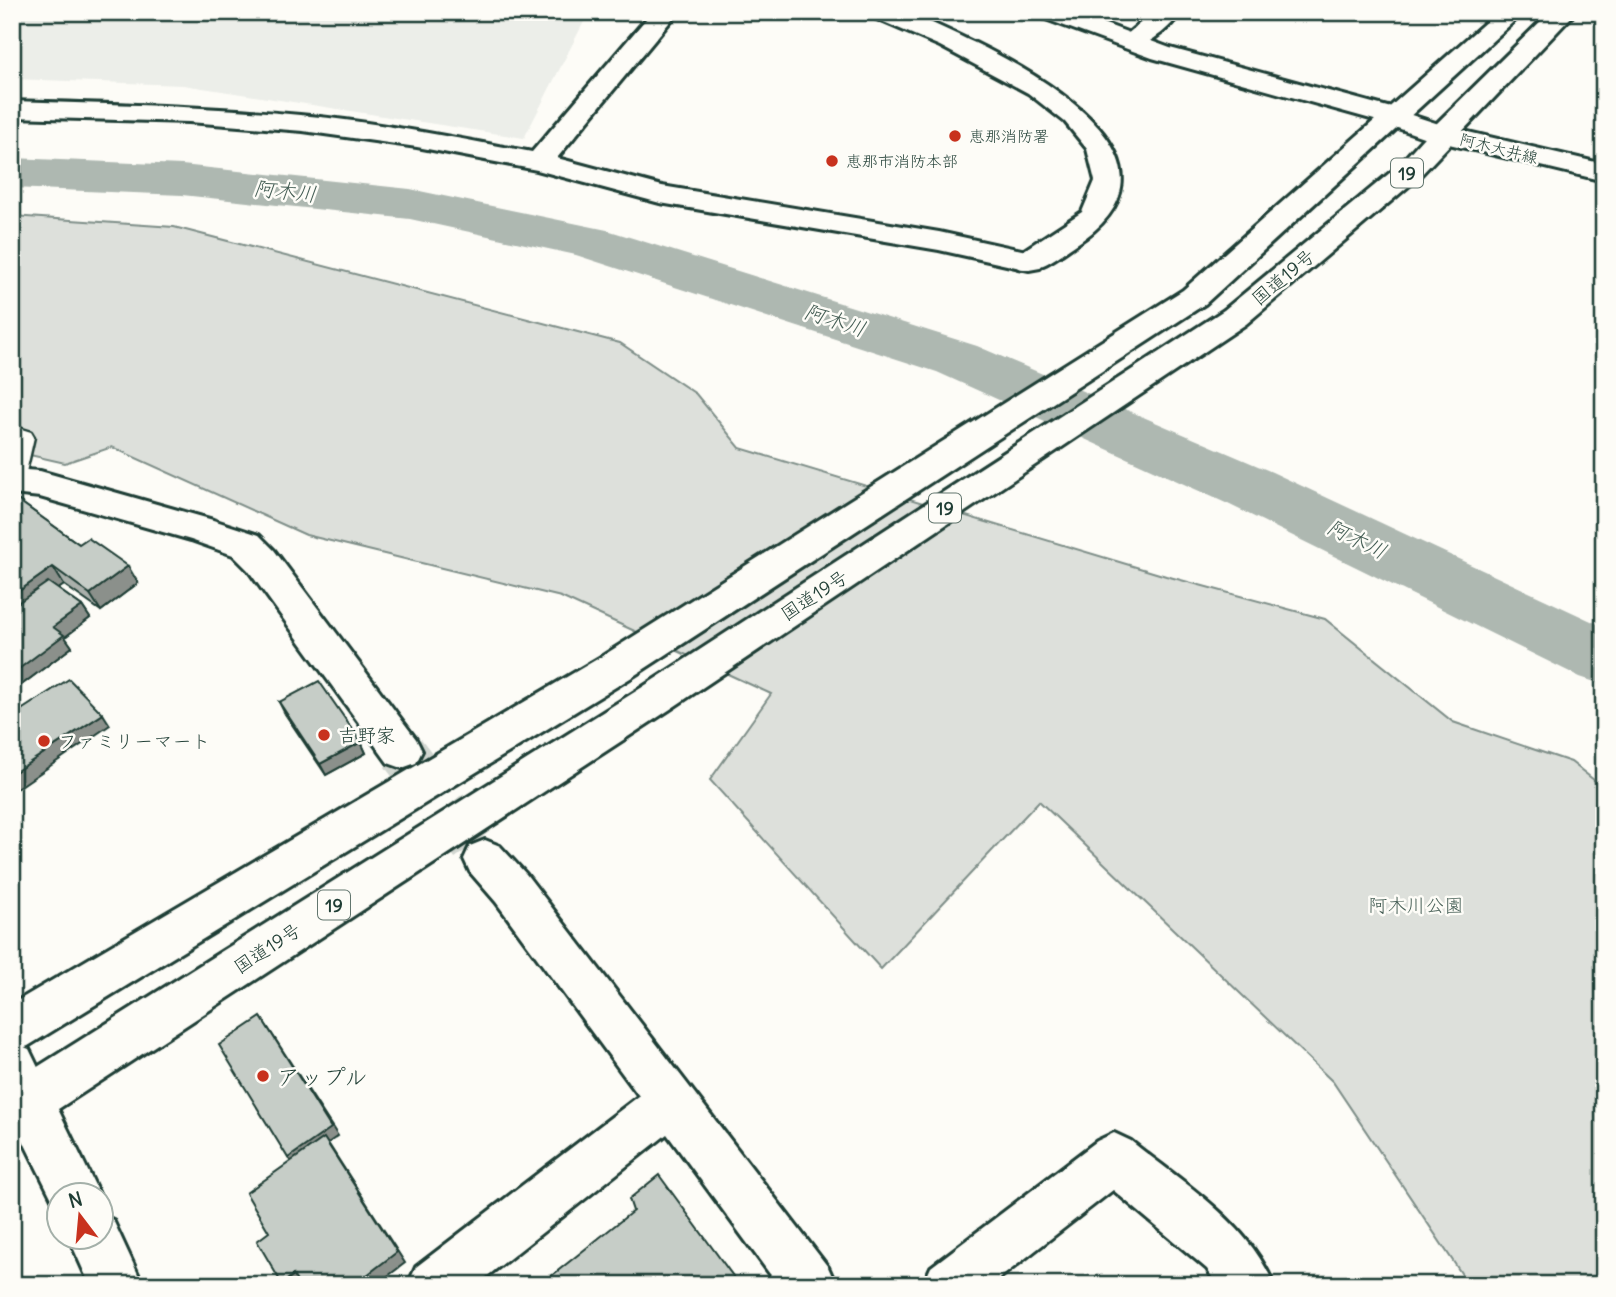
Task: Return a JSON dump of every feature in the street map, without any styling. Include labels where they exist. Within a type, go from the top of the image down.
[{"type":"main road","points":[[539,162],[666,12]]},
{"type":"main road","points":[[12,109],[189,114],[303,123],[539,162],[660,194],[939,241],[1029,261],[1095,216],[1109,181],[1108,163],[1100,147],[1076,118],[1020,76],[947,39],[881,12]]},
{"type":"main road","name":"阿木大井線","points":[[1049,12],[1161,53],[1396,118],[1441,134],[1604,173]]},
{"type":"main road","points":[[1131,42],[1169,12]]},
{"type":"main road","name":"19","points":[[12,1030],[618,666],[1194,297],[1512,12]]},
{"type":"main road","name":"国道19号","points":[[18,1092],[655,699],[1235,317],[1407,173],[1441,134],[1564,12]]},
{"type":"main road","points":[[13,481],[40,484],[200,529],[246,545],[261,560],[402,751]]},
{"type":"main road","points":[[485,859],[511,888],[810,1285]]},
{"type":"main road","points":[[18,1092],[68,1182]]},
{"type":"main road","points":[[434,1285],[671,1101]]},
{"type":"main road","points":[[950,1285],[1114,1158],[1225,1251],[1248,1285]]},
{"type":"main road","points":[[102,1252],[117,1285]]},
{"type":"lane","points":[[12,433],[23,438],[13,481]]},
{"type":"shaded area","points":[[12,12],[589,12],[524,138],[183,85],[12,79]]},
{"type":"green space","name":"阿木川公園","points":[[12,216],[174,227],[620,343],[696,394],[740,448],[1166,576],[1325,619],[1453,722],[1571,762],[1604,788],[1604,1285],[1469,1285],[1333,1082],[1039,801],[881,969],[710,780],[771,694],[561,597],[306,535],[112,447],[65,463],[12,451]]},
{"type":"building","points":[[12,496],[79,544],[88,538],[128,566],[90,594],[53,567],[12,596]]},
{"type":"building","points":[[48,582],[82,606],[53,627],[64,635],[12,674],[12,607]]},
{"type":"building","points":[[69,679],[103,714],[12,774],[12,716]]},
{"type":"building","points":[[319,681],[361,742],[320,764],[279,702]]},
{"type":"building","points":[[261,1017],[331,1128],[288,1158],[219,1045]]},
{"type":"building","points":[[324,1138],[397,1252],[354,1285],[299,1285],[293,1275],[282,1284],[257,1241],[269,1232],[246,1193]]},
{"type":"building","points":[[659,1175],[738,1283],[736,1285],[540,1285],[633,1211],[629,1199]]},
{"type":"waterway","name":"阿木川","points":[[12,173],[182,180],[410,204],[588,241],[957,359],[1250,488],[1604,658]]},
{"type":"tunnel","points":[[402,751],[405,754]]},
{"type":"tunnel","points":[[403,753],[485,859]]},
{"type":"place","name":"恵那消防署","points":[[955,136]]},
{"type":"place","name":"恵那市消防本部","points":[[832,161]]},
{"type":"place","name":"吉野家","points":[[324,735]]},
{"type":"place","name":"ファミリーマート","points":[[44,741]]},
{"type":"place","name":"アップル","points":[[263,1076]]}]
